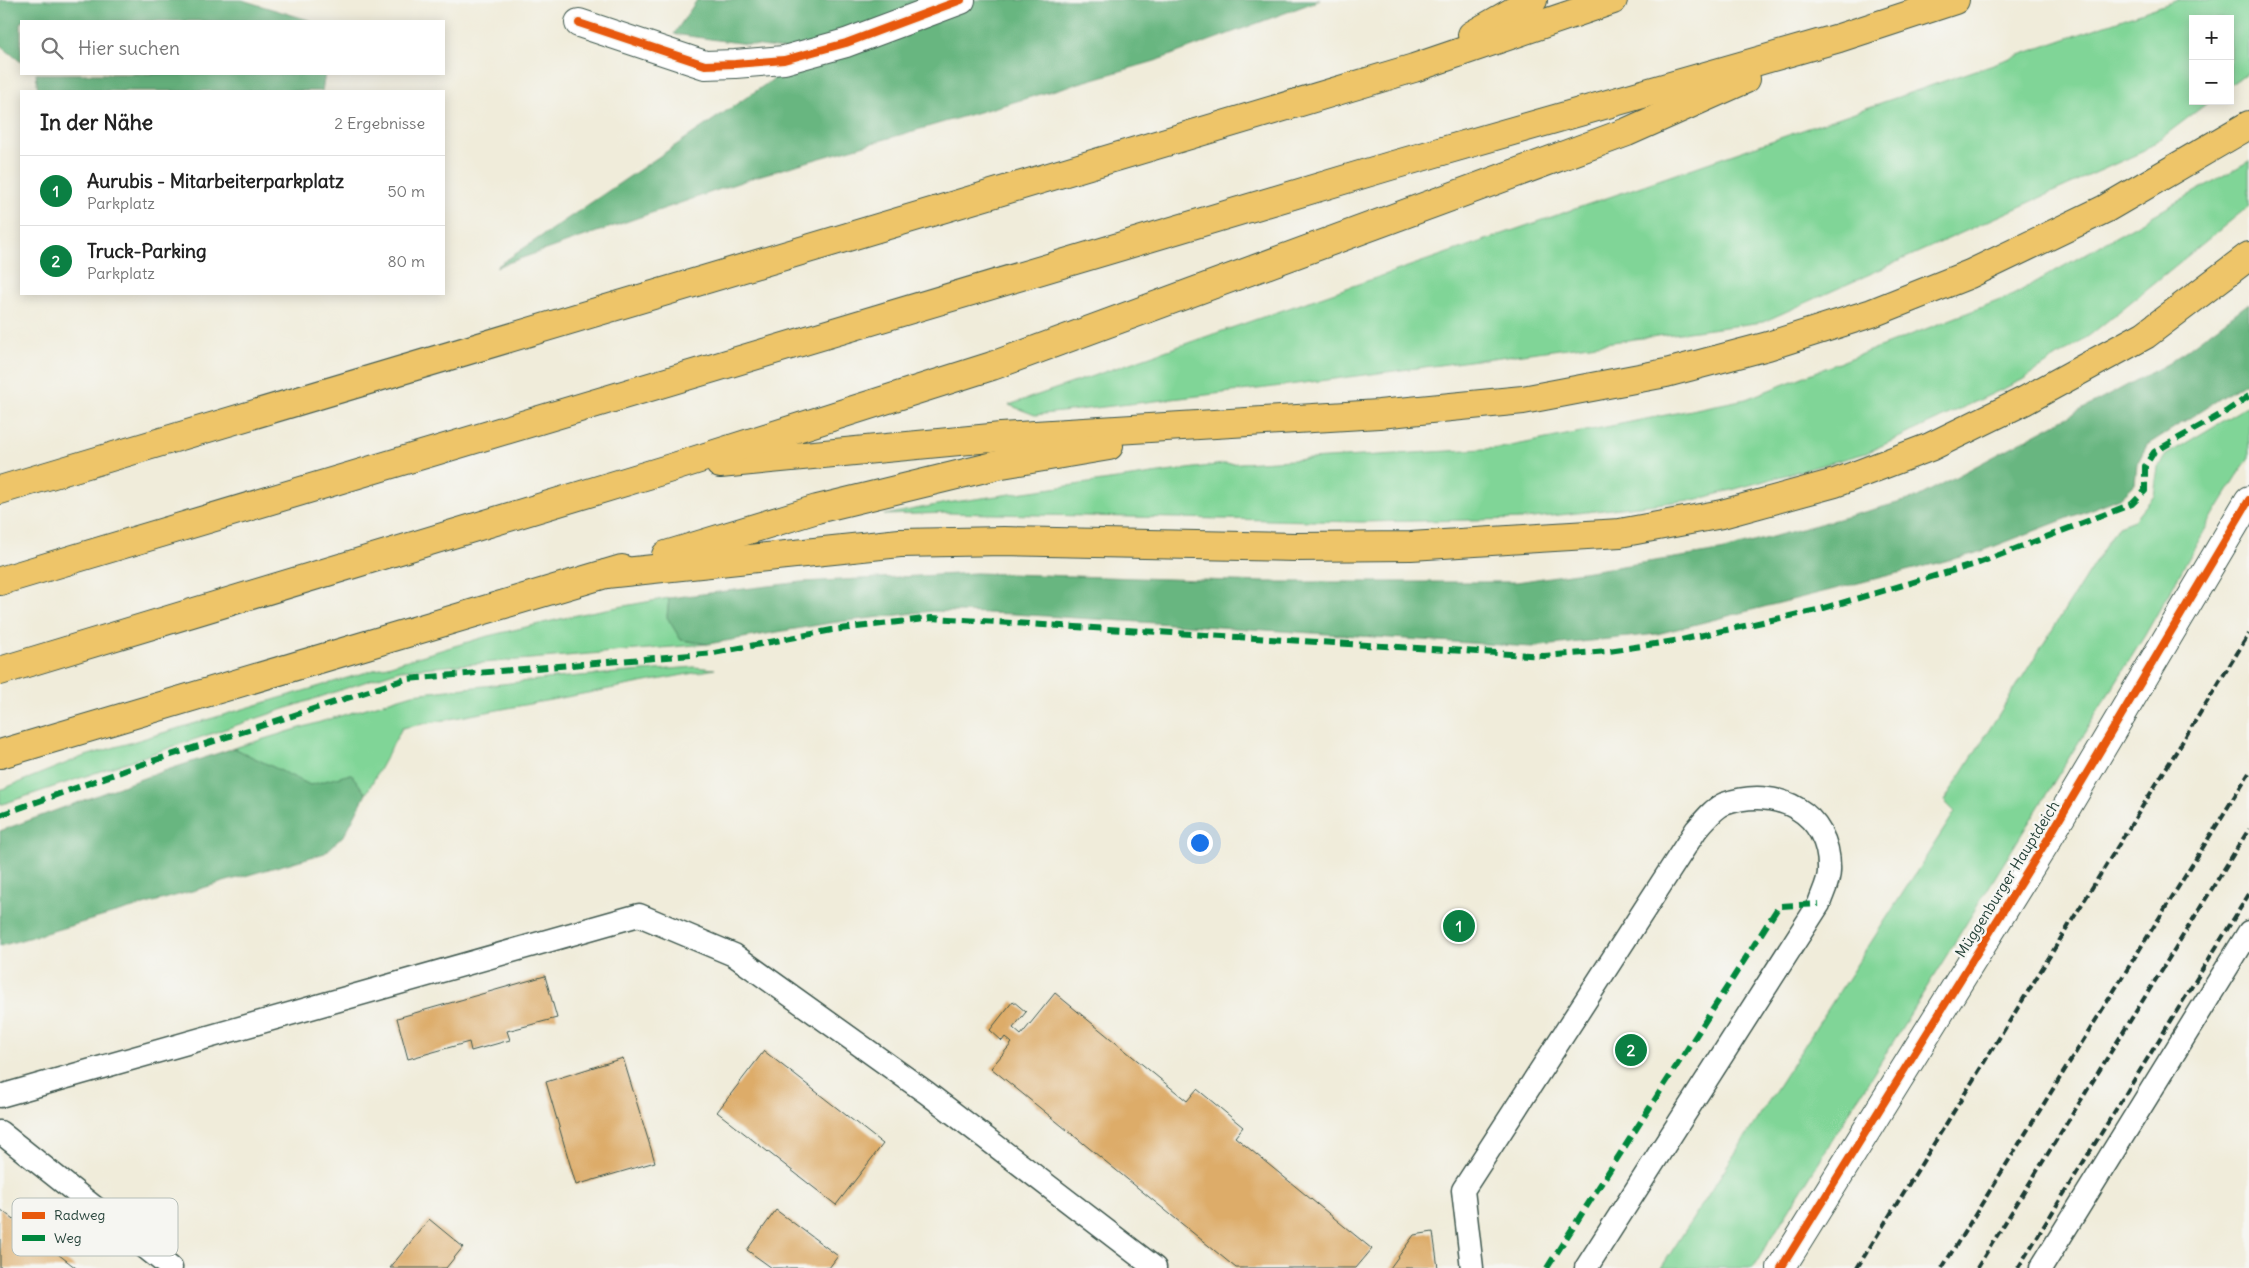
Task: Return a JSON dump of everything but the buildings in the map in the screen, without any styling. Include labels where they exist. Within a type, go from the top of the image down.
[{"type":"highway","points":[[1414,68],[1533,0]]},
{"type":"highway","points":[[0,490],[1414,68],[1612,0]]},
{"type":"highway","points":[[0,581],[1390,166],[1839,38],[1954,0]]},
{"type":"highway","points":[[0,671],[671,468],[992,366],[1627,132],[1839,38]]},
{"type":"highway","points":[[671,468],[1000,437],[1379,414],[1523,400],[1666,373],[1768,346],[1872,312],[1970,274],[2104,209],[2249,125]]},
{"type":"highway","points":[[606,574],[900,543],[1004,541],[1296,547],[1411,546],[1620,533],[1722,514],[1825,485],[1930,447],[2024,401],[2145,335],[2249,256]]},
{"type":"highway","points":[[0,754],[606,574],[817,509],[993,466],[1249,423]]},
{"type":"street","points":[[579,24],[705,65],[735,64],[784,60],[837,46],[961,0]]},
{"type":"street","name":"Müggenburger Hauptdeich","points":[[1781,1268],[2049,837],[2249,500]]},
{"type":"lane","points":[[1472,1268],[1463,1190],[1696,830],[1722,805],[1756,797],[1785,801],[1811,818],[1826,843],[1829,872],[1819,904],[1586,1268]]},
{"type":"lane","points":[[0,1096],[639,915],[734,954],[927,1093],[1155,1268]]},
{"type":"lane","points":[[2041,1268],[2249,932]]},
{"type":"lane","points":[[0,1132],[83,1198]]},
{"type":"lane","points":[[156,1256],[171,1268]]},
{"type":"green space","points":[[0,0],[242,0],[309,20],[20,20],[20,61],[0,45]]},
{"type":"green space","points":[[697,0],[1320,0],[1155,61],[758,176],[496,267],[812,53],[674,34]]},
{"type":"green space","points":[[2178,0],[2249,0],[2249,71],[2234,82],[2234,15],[2189,15],[2189,105],[2205,105],[2144,151],[1763,322],[1266,388],[1035,415],[1009,405]]},
{"type":"green space","points":[[36,75],[325,75],[322,90],[38,90]]},
{"type":"green space","points":[[2249,161],[2249,206],[2090,335],[2022,380],[1866,453],[1699,499],[1525,519],[1361,522],[949,513],[884,515],[947,503],[1223,464],[1501,448],[1746,399],[2013,295]]},
{"type":"green space","points":[[2249,303],[2249,380],[2147,445],[2137,464],[2135,484],[2120,498],[1977,553],[1657,634],[1532,647],[1014,614],[932,611],[830,623],[708,644],[681,640],[667,617],[669,598],[802,582],[976,573],[1265,582],[1517,582],[1720,551],[1916,498],[2169,363]]},
{"type":"green space","points":[[2249,405],[2249,457],[2215,512],[2145,635],[1753,1268],[1661,1268],[1955,812],[1944,801],[2118,526],[2134,520],[2154,496],[2158,467],[2166,455]]},
{"type":"green space","points":[[669,598],[667,617],[681,640],[708,644],[400,670],[0,805],[0,790],[82,757],[488,636],[590,612]]},
{"type":"green space","points":[[694,667],[715,669],[402,728],[366,794],[351,774],[310,785],[234,748],[413,694],[555,678]]},
{"type":"green space","points":[[234,748],[310,785],[351,774],[366,794],[345,834],[325,853],[0,946],[0,831],[149,776]]},
{"type":"railway","points":[[1857,1268],[2249,634]]},
{"type":"railway","points":[[1942,1268],[2249,773]]},
{"type":"railway","points":[[1977,1268],[2249,829]]},
{"type":"railway","points":[[2018,1268],[2249,894]]},
{"type":"marked path","points":[[0,815],[137,766],[406,679],[714,653],[832,630],[932,618],[1544,656],[1609,651],[1681,640],[1817,610],[1976,564],[2132,504],[2145,491],[2145,466],[2154,452],[2227,411],[2249,396]]},
{"type":"marked path","points":[[1547,1268],[1779,906],[1819,904]]},
{"type":"cycle path","points":[[579,23],[705,65],[735,64],[784,60],[846,43],[961,0]]},
{"type":"cycle path","points":[[1781,1268],[2049,837],[2249,500]]},
{"type":"place","name":"Aurubis - Mitarbeiterparkplatz","points":[[1459,926]]},
{"type":"place","name":"Truck-Parking","points":[[1631,1050]]}]
